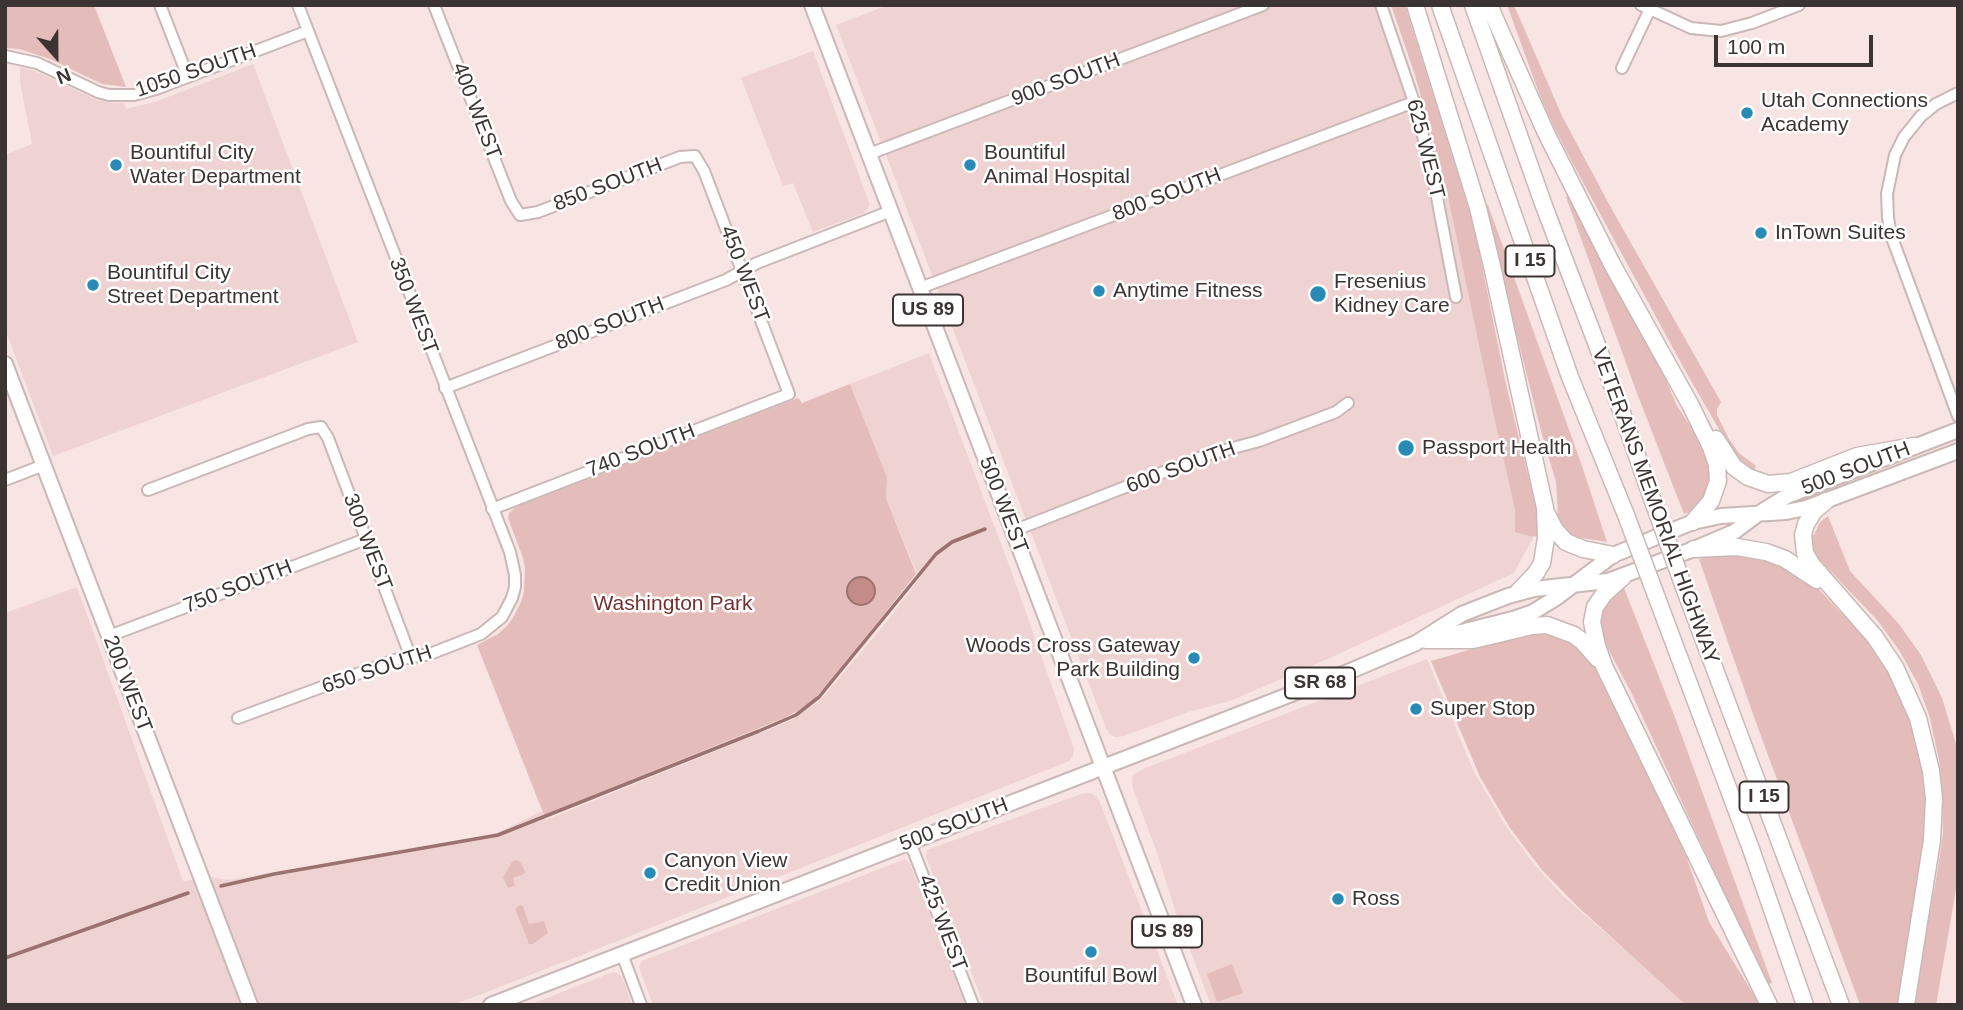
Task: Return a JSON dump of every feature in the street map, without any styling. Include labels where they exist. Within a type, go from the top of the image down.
[{"type":"highway","points":[[1415,5],[1478,208],[1545,508],[1546,538],[1542,563],[1518,592]]},
{"type":"highway","name":"VETERANS MEMORIAL HIGHWAY","points":[[1440,5],[1570,377],[1626,515],[1751,849],[1805,1005]]},
{"type":"highway","name":"VETERANS MEMORIAL HIGHWAY","points":[[1472,5],[1685,590],[1841,1005]]},
{"type":"highway","points":[[1489,5],[1546,133],[1612,264],[1711,447],[1718,481],[1710,501],[1693,522]]},
{"type":"highway","points":[[1682,391],[1734,467],[1748,477],[1768,484],[1791,482],[1857,456],[1914,446]]},
{"type":"highway","points":[[1825,501],[1806,524],[1804,547],[1812,565],[1875,637],[1905,685],[1923,732],[1931,771],[1934,798],[1932,840],[1906,1005]]},
{"type":"highway","points":[[1545,508],[1555,530],[1566,542],[1583,549],[1613,555]]},
{"type":"highway","points":[[1694,549],[1737,547],[1776,555],[1804,570],[1848,607]]},
{"type":"highway","points":[[1623,577],[1599,600],[1593,614],[1593,629],[1604,666],[1769,1005]]},
{"type":"highway","points":[[1421,641],[1472,640],[1547,625],[1582,641],[1604,666]]},
{"type":"main road","name":"500 WEST","points":[[812,5],[1194,1005]]},
{"type":"main road","name":"200 WEST","points":[[5,364],[250,1005]]},
{"type":"main road","name":"500 SOUTH","points":[[494,1004],[1348,672],[1421,641],[1462,614],[1518,592],[1623,577],[1734,532],[1787,496],[1958,430]]},
{"type":"main road","name":"500 SOUTH","points":[[1421,641],[1471,631],[1524,615],[1548,604],[1613,555],[1693,522],[1721,516],[1797,510],[1958,451]]},
{"type":"street","points":[[160,5],[188,77]]},
{"type":"street","name":"350 WEST","points":[[298,5],[513,564],[515,587],[508,608]]},
{"type":"street","name":"400 WEST","points":[[434,5],[510,201],[520,215]]},
{"type":"street","name":"900 SOUTH","points":[[869,154],[1262,5]]},
{"type":"street","name":"625 WEST","points":[[1381,5],[1414,102],[1432,166],[1456,297]]},
{"type":"street","points":[[1622,68],[1645,7],[1691,28],[1721,31],[1752,23],[1798,5]]},
{"type":"street","name":"1050 SOUTH","points":[[5,56],[37,63],[91,89],[121,96],[145,92],[188,77],[307,31]]},
{"type":"street","points":[[1954,94],[1921,116],[1904,137],[1895,155],[1887,194],[1891,235],[1958,416]]},
{"type":"street","name":"800 SOUTH","points":[[920,288],[1414,102]]},
{"type":"street","name":"850 SOUTH","points":[[520,215],[538,212],[680,157],[695,156]]},
{"type":"street","name":"450 WEST","points":[[695,156],[704,171],[789,394]]},
{"type":"street","name":"800 SOUTH","points":[[445,388],[726,280],[757,263],[891,211]]},
{"type":"street","name":"740 SOUTH","points":[[492,509],[789,394]]},
{"type":"street","name":"600 SOUTH","points":[[1013,530],[1207,455],[1272,436],[1336,412],[1348,403]]},
{"type":"street","name":"300 WEST","points":[[148,490],[308,429],[321,428],[328,438],[411,657]]},
{"type":"street","points":[[5,480],[44,465]]},
{"type":"street","name":"750 SOUTH","points":[[109,636],[366,539]]},
{"type":"street","name":"650 SOUTH","points":[[238,718],[395,660],[430,654],[481,634],[495,624],[508,608]]},
{"type":"street","name":"425 WEST","points":[[910,842],[973,1005]]},
{"type":"street","points":[[622,954],[641,1005]]},
{"type":"shaded area","points":[[888,5],[1387,5],[1446,189],[1534,536],[1514,573],[1230,701],[1188,712],[1124,736],[1110,735],[836,25]]},
{"type":"shaded area","points":[[813,51],[870,205],[864,213],[813,232],[793,183],[783,186],[741,78]]},
{"type":"shaded area","points":[[253,64],[358,342],[53,456],[5,329],[5,155],[32,144],[20,82],[20,67],[40,73],[97,100],[124,103],[126,109],[155,102]]},
{"type":"shaded area","points":[[929,353],[1012,573],[1074,749],[1069,761],[453,1005],[5,1005],[5,613],[77,587],[183,881],[212,877],[229,880],[489,837],[542,811],[546,820],[792,720],[819,701],[829,690],[919,579],[886,498],[887,477],[850,384]]},
{"type":"shaded area","points":[[861,577],[871,581],[875,591],[871,601],[861,605],[851,601],[847,591],[851,581]]},
{"type":"shaded area","points":[[1427,659],[1474,772],[1507,828],[1533,863],[1563,896],[1689,1005],[1211,1005],[1133,789],[1133,775]]},
{"type":"shaded area","points":[[1090,793],[1097,797],[1101,805],[1178,1005],[984,1005],[926,857],[927,850]]},
{"type":"shaded area","points":[[905,859],[910,864],[965,1005],[653,1005],[639,967],[642,961]]},
{"type":"shaded area","points":[[613,972],[622,977],[632,1005],[529,1005]]},
{"type":"green space","points":[[5,5],[94,5],[126,87],[102,84],[50,59],[19,49],[5,48]]},
{"type":"green space","points":[[1391,5],[1405,5],[1474,226],[1505,380],[1543,537],[1515,532],[1515,509],[1447,192],[1415,75]]},
{"type":"green space","points":[[1507,5],[1514,5],[1562,116],[1721,402],[1717,415],[1729,439],[1739,453],[1756,466],[1754,470],[1738,458],[1727,443],[1573,164],[1539,93]]},
{"type":"green space","points":[[1568,194],[1662,370],[1676,404],[1704,441],[1713,465],[1710,492],[1695,510],[1684,514],[1635,388],[1566,197]]},
{"type":"green space","points":[[1488,205],[1607,542],[1576,537],[1569,533],[1558,515],[1556,482],[1484,206]]},
{"type":"green space","name":"Washington Park","points":[[850,384],[887,477],[886,498],[916,574],[832,680],[801,709],[544,815],[477,645],[507,626],[524,592],[525,568],[508,518],[509,513],[516,507],[798,398],[802,403]]},
{"type":"green space","points":[[1828,516],[1850,571],[1899,624],[1921,655],[1942,698],[1958,750],[1958,878],[1936,1005],[1915,1005],[1943,834],[1942,786],[1930,718],[1918,684],[1899,650],[1877,620],[1815,555],[1811,535],[1814,535],[1820,522]]},
{"type":"green space","points":[[1719,554],[1769,557],[1810,580],[1882,656],[1923,747],[1930,831],[1902,1005],[1860,1005],[1699,559]]},
{"type":"green space","points":[[1624,588],[1676,720],[1772,983],[1769,984],[1740,928],[1631,692],[1605,643],[1600,624],[1603,607],[1617,590]]},
{"type":"green space","points":[[1531,634],[1567,636],[1592,660],[1686,856],[1709,922],[1760,1005],[1686,1005],[1576,905],[1542,870],[1510,828],[1480,777],[1431,661]]},
{"type":"green space","points":[[517,860],[525,872],[513,878],[515,886],[508,888],[503,877],[512,862]]},
{"type":"green space","points":[[523,906],[529,924],[544,921],[548,933],[533,944],[529,944],[515,909]]},
{"type":"green space","points":[[1232,964],[1243,993],[1217,1002],[1207,974]]},
{"type":"waterway","points":[[221,886],[274,874],[498,835],[796,715],[819,697],[936,554],[952,542],[985,529]]},
{"type":"waterway","points":[[5,958],[188,893]]},
{"type":"place","name":"Utah Connections Academy","points":[[1747,113]]},
{"type":"place","name":"Bountiful City Water Department","points":[[116,165]]},
{"type":"place","name":"Bountiful Animal Hospital","points":[[970,165]]},
{"type":"place","name":"InTown Suites","points":[[1761,233]]},
{"type":"place","name":"Bountiful City Street Department","points":[[93,285]]},
{"type":"place","name":"Anytime Fitness","points":[[1099,291]]},
{"type":"place","name":"Fresenius Kidney Care","points":[[1318,294]]},
{"type":"place","name":"Passport Health","points":[[1406,448]]},
{"type":"place","name":"Woods Cross Gateway Park Building","points":[[1194,658]]},
{"type":"place","name":"Super Stop","points":[[1416,709]]},
{"type":"place","name":"Canyon View Credit Union","points":[[650,873]]},
{"type":"place","name":"Ross","points":[[1338,899]]},
{"type":"place","name":"Bountiful Bowl","points":[[1091,952]]}]
